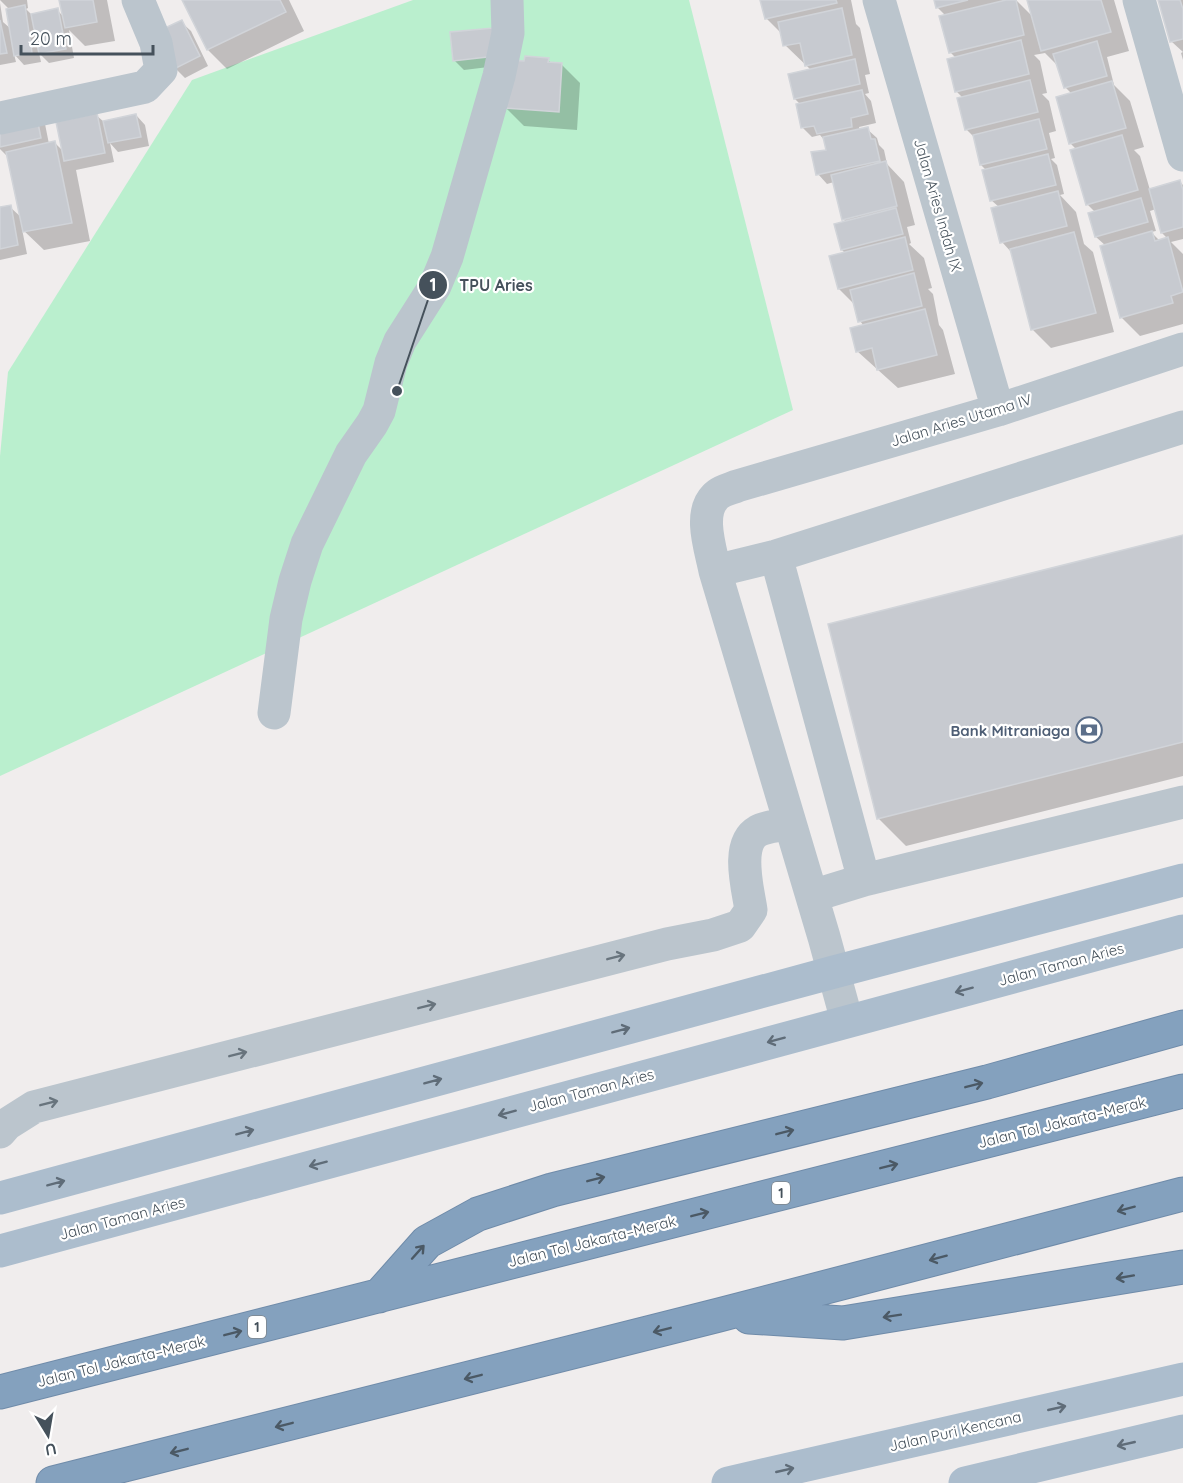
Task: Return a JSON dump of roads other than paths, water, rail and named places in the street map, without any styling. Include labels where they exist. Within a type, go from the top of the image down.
[{"type":"highway","points":[[378,1296],[427,1242],[478,1214],[552,1190],[987,1082],[1183,1027]]},
{"type":"highway","name":"Jalan Tol Jakarta–Merak","points":[[0,1392],[1183,1091]]},
{"type":"highway","points":[[53,1483],[719,1316],[1183,1194]]},
{"type":"highway","points":[[719,1316],[843,1323],[1183,1267]]},
{"type":"main road","points":[[0,1198],[1183,880]]},
{"type":"main road","name":"Jalan Taman Aries","points":[[0,1251],[1183,931]]},
{"type":"main road","name":"Jalan Puri Kencana","points":[[728,1483],[1183,1379]]},
{"type":"main road","points":[[965,1483],[1183,1431]]},
{"type":"street","points":[[0,118],[145,87],[161,70],[156,43],[138,0]]},
{"type":"street","points":[[274,713],[286,619],[307,544],[351,454],[379,411],[391,363],[400,340],[435,286],[447,257],[499,76],[508,33],[507,0]]},
{"type":"street","name":"Jalan Aries Indah IX","points":[[879,0],[998,410]]},
{"type":"street","points":[[1139,0],[1183,155]]},
{"type":"street","name":"Jalan Aries Utama IV","points":[[715,571],[707,524],[708,506],[717,495],[737,486],[998,410],[1183,349]]},
{"type":"street","points":[[848,1022],[715,571],[776,556],[1183,427]]},
{"type":"street","points":[[776,556],[864,880]]},
{"type":"street","points":[[812,896],[864,880],[1183,802]]},
{"type":"street","points":[[0,1132],[7,1124],[34,1107],[667,944],[713,935],[740,926],[751,910],[744,857],[747,843],[758,831],[790,824]]},
{"type":"place","name":"TPU Aries","points":[[397,391]]},
{"type":"place","name":"Bank Mitraniaga","points":[[1089,730]]}]
